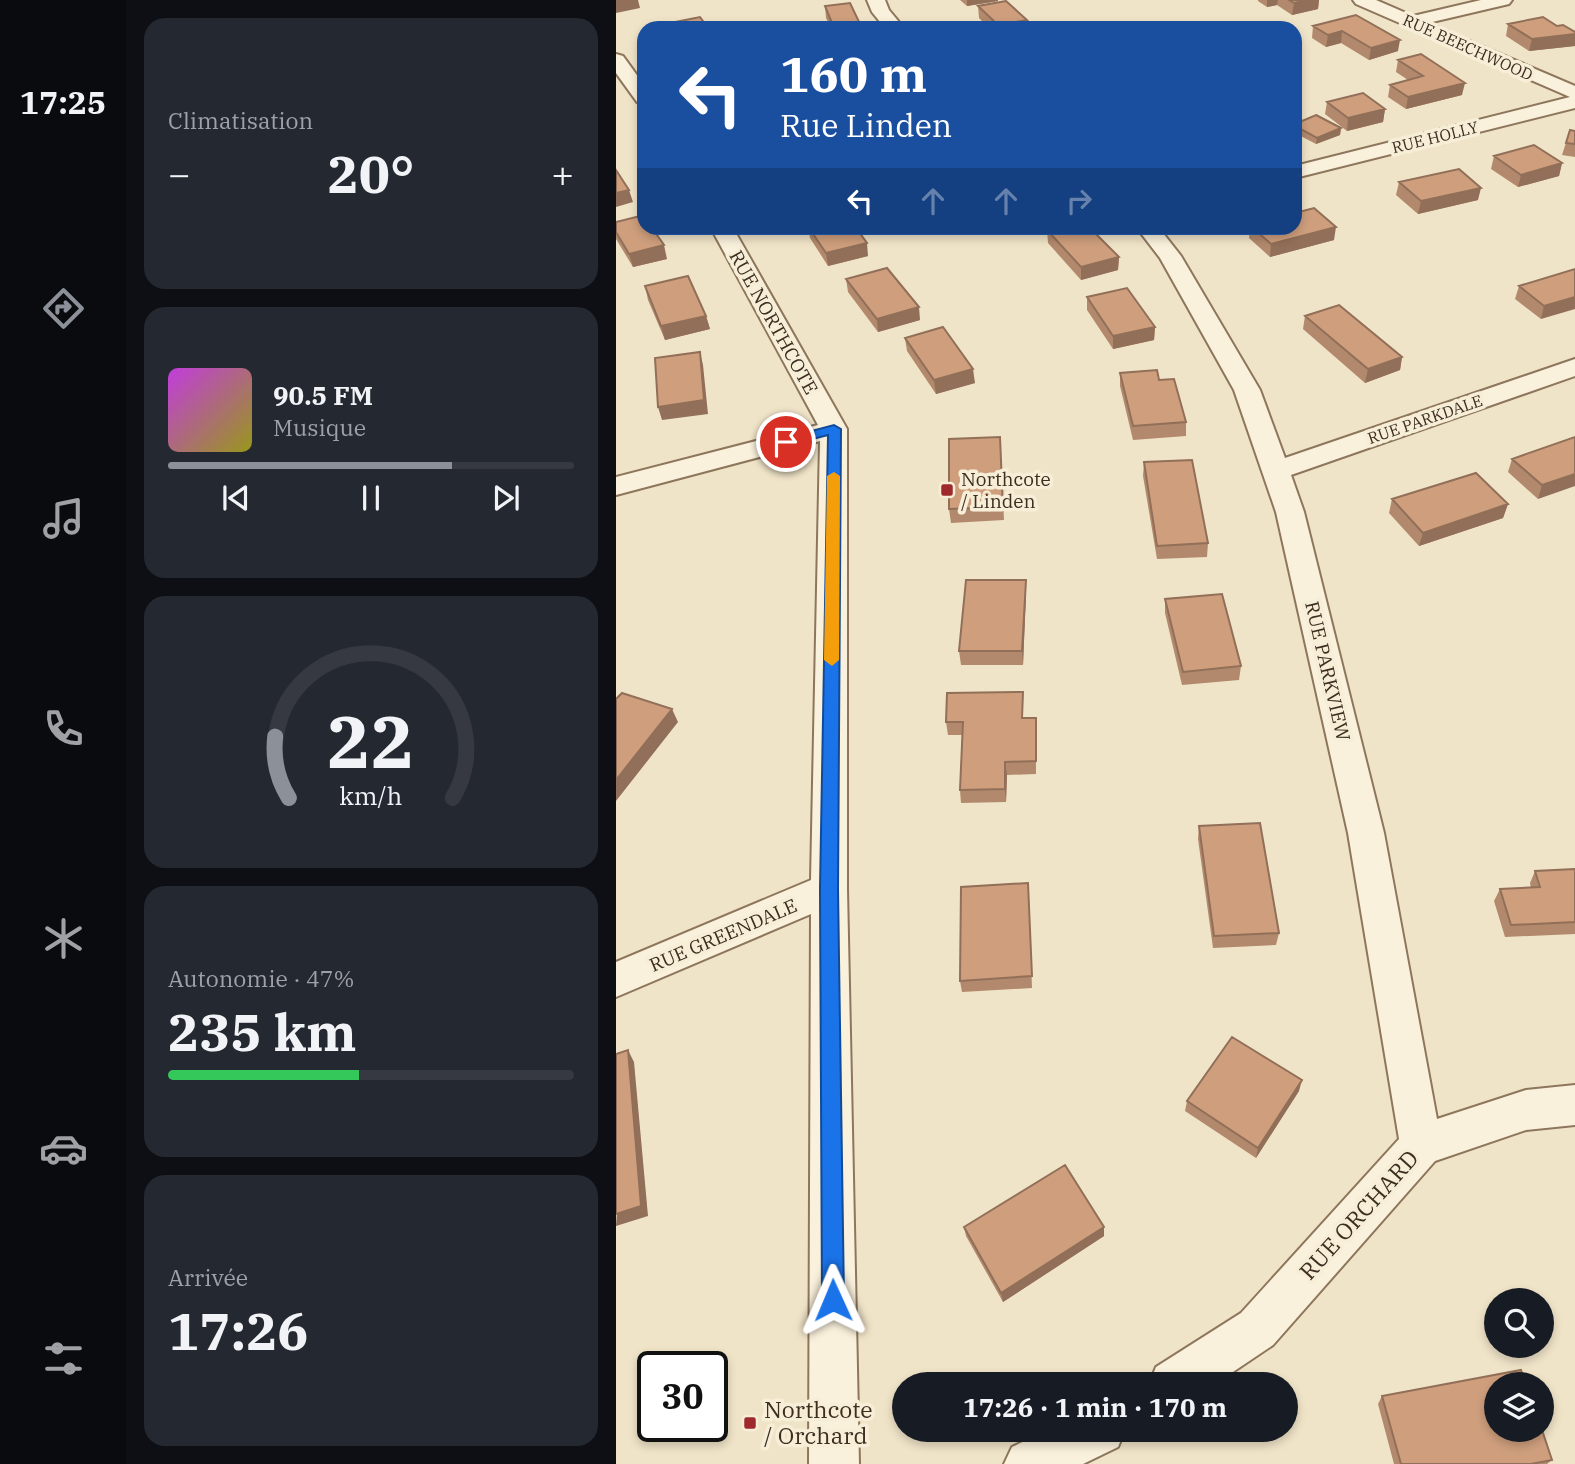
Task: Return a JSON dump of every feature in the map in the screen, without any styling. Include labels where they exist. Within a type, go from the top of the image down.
[{"type":"street","points":[[876,0],[889,21]]},
{"type":"street","name":"RUE BEECHWOOD","points":[[1362,0],[1575,93]]},
{"type":"street","points":[[1410,22],[1503,0]]},
{"type":"street","points":[[616,60],[637,88]]},
{"type":"street","name":"RUE HOLLY","points":[[1302,170],[1575,102]]},
{"type":"street","name":"RUE NORTHCOTE","points":[[726,235],[834,429],[829,889],[834,1464]]},
{"type":"street","name":"RUE PARKVIEW","points":[[1153,235],[1170,256],[1247,390],[1290,512],[1366,833],[1421,1145]]},
{"type":"street","name":"RUE PARKDALE","points":[[1275,471],[1575,367]]},
{"type":"street","points":[[616,486],[834,429]]},
{"type":"street","name":"RUE GREENDALE","points":[[616,980],[829,889]]},
{"type":"street","name":"RUE ORCHARD","points":[[1191,1372],[1257,1329],[1421,1145],[1526,1110],[1575,1105]]},
{"type":"street","points":[[1029,1464],[1076,1442]]},
{"type":"building","points":[[1006,1],[1027,20],[994,21],[978,6]]},
{"type":"building","points":[[850,3],[859,21],[831,21],[825,6]]},
{"type":"building","points":[[1356,15],[1400,40],[1371,48],[1342,31],[1328,35],[1313,26]]},
{"type":"building","points":[[700,17],[703,21],[680,21]]},
{"type":"building","points":[[1543,17],[1557,26],[1563,25],[1575,34],[1532,39],[1508,24]]},
{"type":"building","points":[[1421,54],[1465,83],[1408,97],[1390,85],[1423,76],[1398,60]]},
{"type":"building","points":[[1363,93],[1385,109],[1348,118],[1327,102]]},
{"type":"building","points":[[1316,115],[1341,128],[1317,138],[1302,130],[1302,121]]},
{"type":"building","points":[[1570,130],[1575,131],[1575,144],[1566,143]]},
{"type":"building","points":[[1534,145],[1562,163],[1521,175],[1494,156]]},
{"type":"building","points":[[1459,169],[1481,188],[1421,201],[1399,182]]},
{"type":"building","points":[[616,170],[629,190],[616,193]]},
{"type":"building","points":[[1314,208],[1336,227],[1271,244],[1261,235],[1302,235],[1302,211]]},
{"type":"building","points":[[637,217],[637,235],[657,235],[664,245],[629,254],[616,232],[616,222]]},
{"type":"building","points":[[814,235],[861,235],[867,243],[826,253]]},
{"type":"building","points":[[1052,235],[1097,235],[1119,257],[1081,267]]},
{"type":"building","points":[[887,268],[919,307],[877,319],[846,279]]},
{"type":"building","points":[[1575,269],[1575,297],[1544,306],[1519,286]]},
{"type":"building","points":[[688,276],[706,316],[661,326],[645,286]]},
{"type":"building","points":[[1127,288],[1155,327],[1113,336],[1087,297]]},
{"type":"building","points":[[1339,305],[1402,357],[1368,369],[1305,316]]},
{"type":"building","points":[[943,327],[973,369],[934,380],[905,338]]},
{"type":"building","points":[[700,352],[704,400],[658,407],[655,358]]},
{"type":"building","points":[[1157,370],[1159,380],[1174,379],[1186,422],[1133,426],[1120,373]]},
{"type":"building","points":[[1000,437],[1003,507],[949,509],[949,439]]},
{"type":"building","points":[[1575,437],[1575,474],[1542,485],[1512,459]]},
{"type":"building","points":[[1192,460],[1208,543],[1157,546],[1144,462]]},
{"type":"building","points":[[1476,473],[1508,504],[1423,533],[1392,499]]},
{"type":"building","points":[[966,580],[1026,580],[1022,651],[959,651]]},
{"type":"building","points":[[1222,594],[1241,666],[1183,672],[1165,599]]},
{"type":"building","points":[[1023,692],[1022,718],[1036,718],[1036,761],[1005,762],[1005,789],[960,790],[963,722],[946,722],[947,693]]},
{"type":"building","points":[[622,693],[672,709],[616,780],[616,699]]},
{"type":"building","points":[[1260,823],[1279,933],[1214,936],[1199,826]]},
{"type":"building","points":[[1575,869],[1575,922],[1511,925],[1500,889],[1540,887],[1535,871]]},
{"type":"building","points":[[1028,883],[1032,976],[960,981],[961,887]]},
{"type":"building","points":[[1232,1037],[1302,1080],[1258,1148],[1187,1101]]},
{"type":"building","points":[[628,1050],[641,1206],[616,1214],[616,1054]]},
{"type":"building","points":[[1065,1165],[1104,1227],[1001,1293],[964,1227]]},
{"type":"building","points":[[1484,1377],[1484,1442],[1546,1442],[1552,1460],[1531,1464],[1401,1464],[1382,1396]]},
{"type":"slow traffic","points":[[832,660],[834,476]]},
{"type":"place","name":"Northcote / Linden","points":[[947,490]]},
{"type":"place","name":"Northcote / Orchard","points":[[750,1423]]},
{"type":"route","points":[[786,442],[834,429],[829,889],[833,1300]]}]
